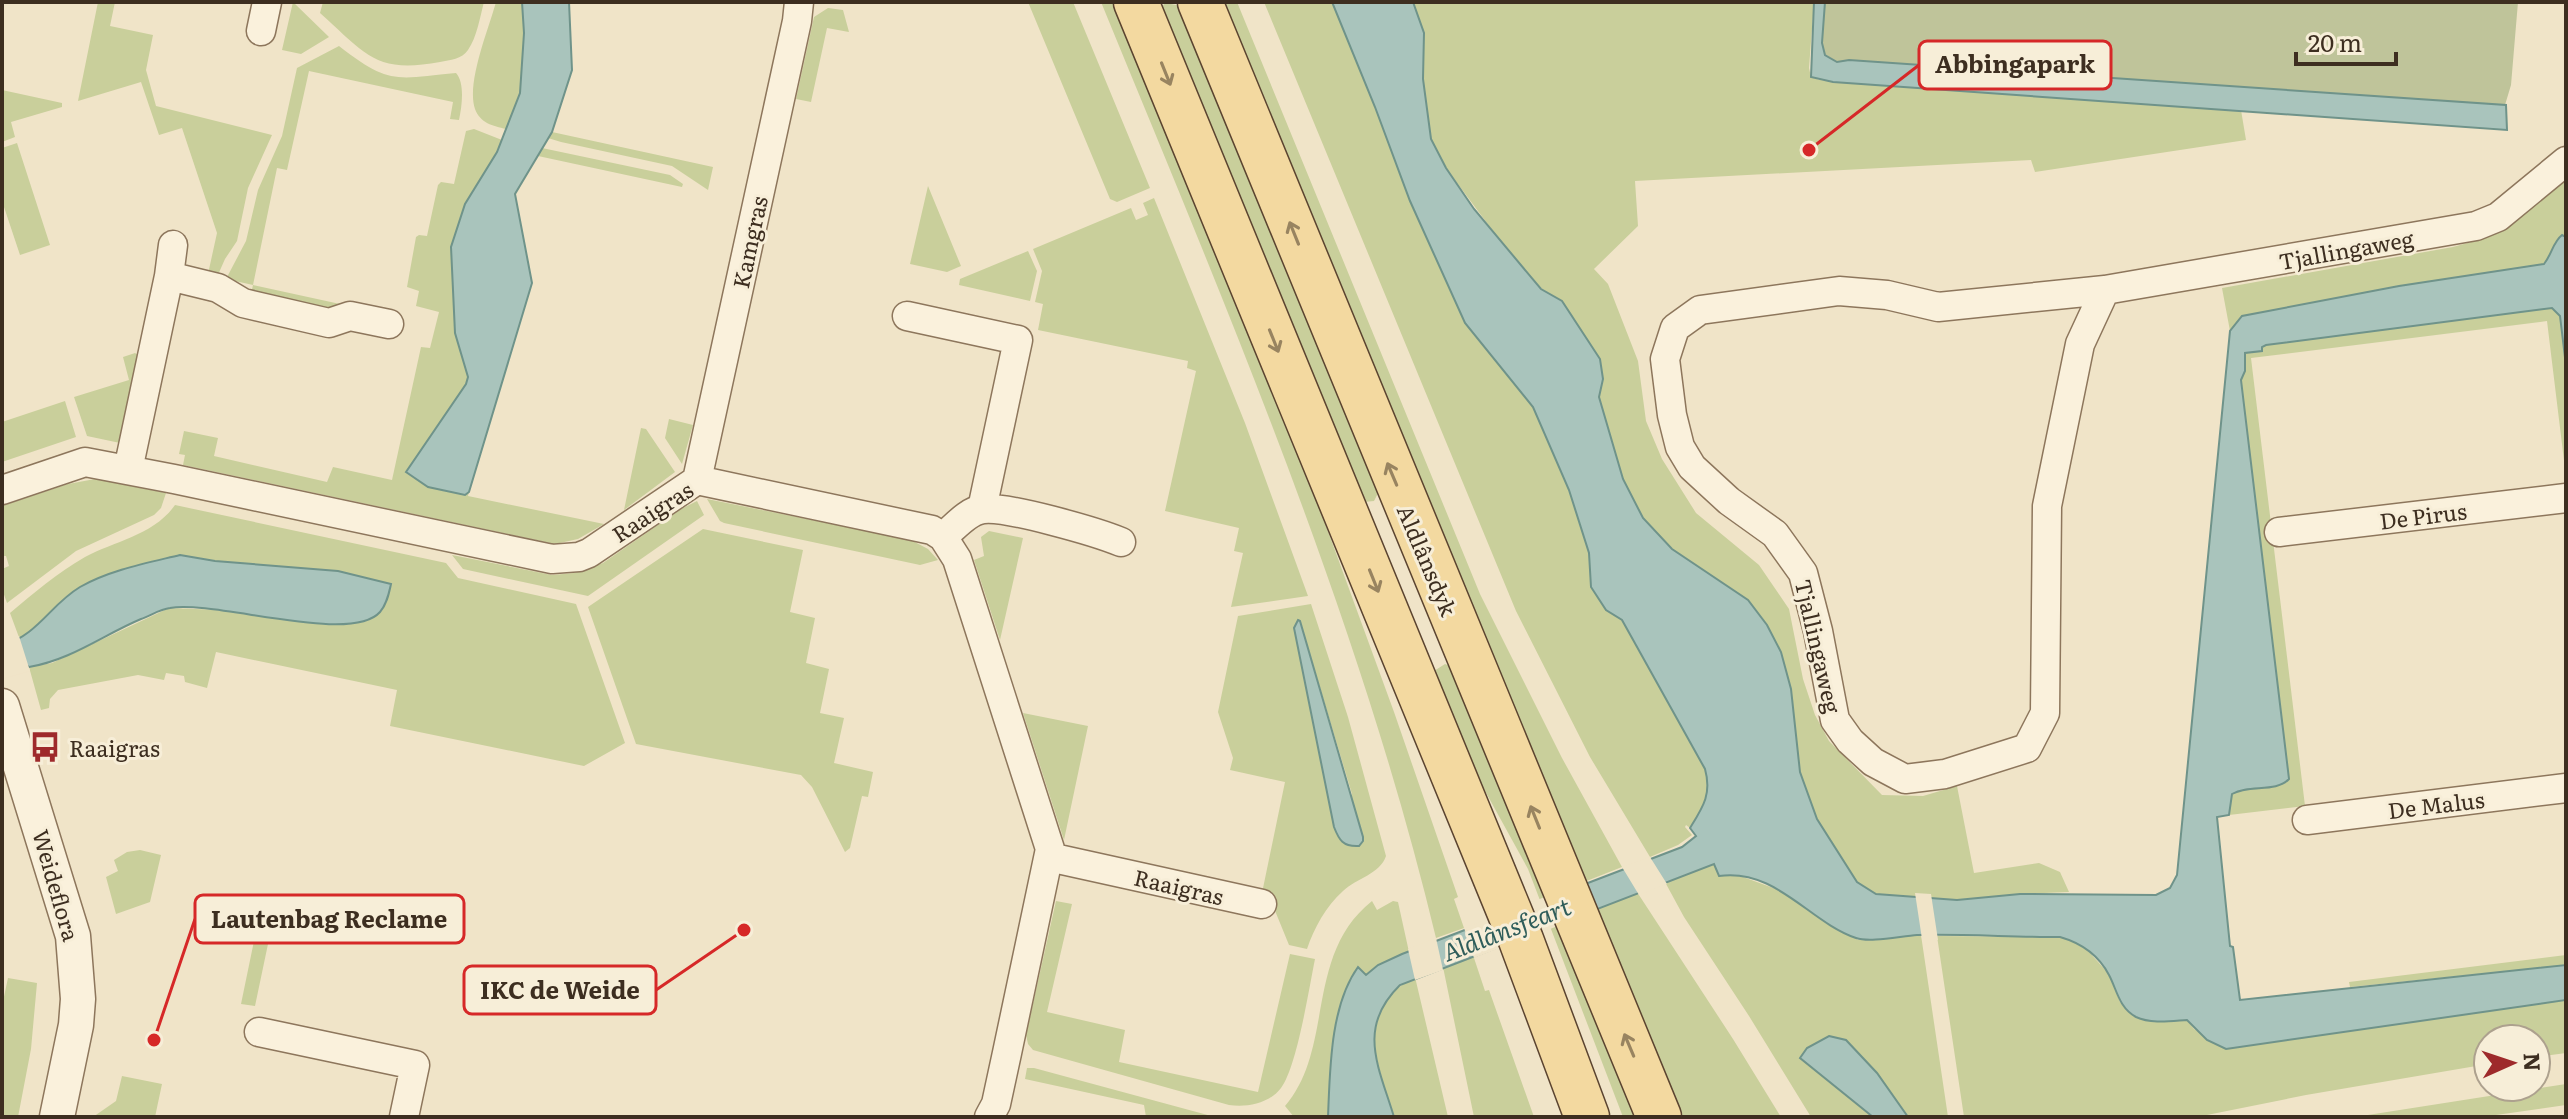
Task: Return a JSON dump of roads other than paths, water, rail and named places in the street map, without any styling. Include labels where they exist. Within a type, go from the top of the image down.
[{"type":"main road","points":[[1136,2],[1515,925],[1587,1117]]},
{"type":"main road","name":"Aldlânsdyk","points":[[1200,2],[1659,1117]]},
{"type":"street","points":[[261,31],[267,2]]},
{"type":"street","name":"Kamgras","points":[[697,480],[805,2]]},
{"type":"street","name":"Tjallingaweg","points":[[2105,290],[2080,344],[2047,506],[2045,713],[2027,748],[1945,774],[1905,779],[1873,762],[1850,741],[1835,720],[1803,573],[1775,534],[1729,501],[1692,467],[1680,447],[1672,415],[1665,359],[1675,328],[1700,310],[1839,291],[1887,295],[1938,307],[2105,290],[2476,226],[2498,217],[2566,161]]},
{"type":"street","points":[[128,470],[173,245]]},
{"type":"street","points":[[169,276],[218,288],[243,303],[329,323],[350,316],[389,324]]},
{"type":"street","points":[[907,316],[1018,340],[982,509]]},
{"type":"street","name":"Raaigras","points":[[2,490],[85,462],[561,559],[589,553],[697,480],[919,526],[943,537]]},
{"type":"street","name":"De Pirus","points":[[2279,532],[2566,498]]},
{"type":"street","points":[[989,1117],[999,1092],[1049,857],[1048,840],[957,559],[943,537],[969,514],[982,509],[1100,533],[1121,542]]},
{"type":"street","name":"Weideflora","points":[[2,706],[13,779],[66,909],[76,958],[76,1025],[57,1117]]},
{"type":"street","name":"De Malus","points":[[2307,820],[2566,788]]},
{"type":"street","name":"Raaigras","points":[[1049,857],[1262,904]]},
{"type":"street","points":[[259,1032],[415,1065],[404,1117]]},
{"type":"water","points":[[522,2],[569,2],[572,70],[552,132],[515,194],[532,283],[469,492],[465,495],[428,487],[406,472],[468,377],[455,333],[451,247],[465,204],[497,152],[520,93],[524,33]]},
{"type":"water","name":"Aldlânsfeart","points":[[1332,2],[1413,2],[1424,33],[1423,79],[1431,139],[1446,168],[1474,209],[1541,289],[1562,301],[1600,359],[1603,379],[1599,397],[1623,479],[1643,518],[1672,549],[1748,600],[1767,625],[1781,652],[1791,689],[1800,772],[1817,819],[1857,882],[1876,894],[1957,900],[2020,894],[2156,895],[2170,888],[2177,875],[2230,331],[2242,316],[2399,286],[2544,264],[2559,238],[2562,235],[2566,237],[2566,366],[2560,316],[2552,308],[2266,345],[2262,351],[2245,353],[2245,371],[2241,380],[2289,779],[2277,786],[2246,789],[2232,794],[2229,815],[2217,817],[2230,946],[2233,947],[2240,1000],[2566,965],[2566,1000],[2226,1049],[2207,1040],[2187,1020],[2148,1021],[2130,1013],[2122,1004],[2100,961],[2068,939],[1935,935],[1877,940],[1856,938],[1758,880],[1719,876],[1714,864],[1400,985],[1386,1001],[1375,1032],[1378,1065],[1394,1117],[1328,1117],[1337,1019],[1342,1000],[1358,967],[1366,975],[1378,965],[1402,954],[1682,847],[1696,836],[1690,828],[1707,793],[1705,769],[1622,620],[1606,610],[1591,587],[1589,553],[1569,490],[1533,407],[1465,323],[1410,201]]},
{"type":"water","points":[[1814,2],[1825,2],[1822,43],[1825,55],[1837,62],[1849,60],[2506,105],[2507,130],[1833,82],[1811,77]]},
{"type":"water","points":[[180,555],[215,561],[338,571],[391,584],[380,612],[364,621],[313,623],[191,607],[170,608],[44,664],[29,667],[2,646],[26,634],[80,587],[129,568]]},
{"type":"water","points":[[1298,620],[1363,837],[1359,846],[1342,842],[1334,827],[1294,628]]},
{"type":"water","points":[[1829,1036],[1846,1040],[1877,1073],[1908,1117],[1873,1117],[1800,1058],[1807,1048]]},
{"type":"place","name":"Abbingapark","points":[[1809,150]]},
{"type":"place","name":"Raaigras","points":[[45,747]]},
{"type":"place","name":"IKC de Weide","points":[[744,930]]},
{"type":"place","name":"Lautenbag Reclame","points":[[154,1040]]}]
